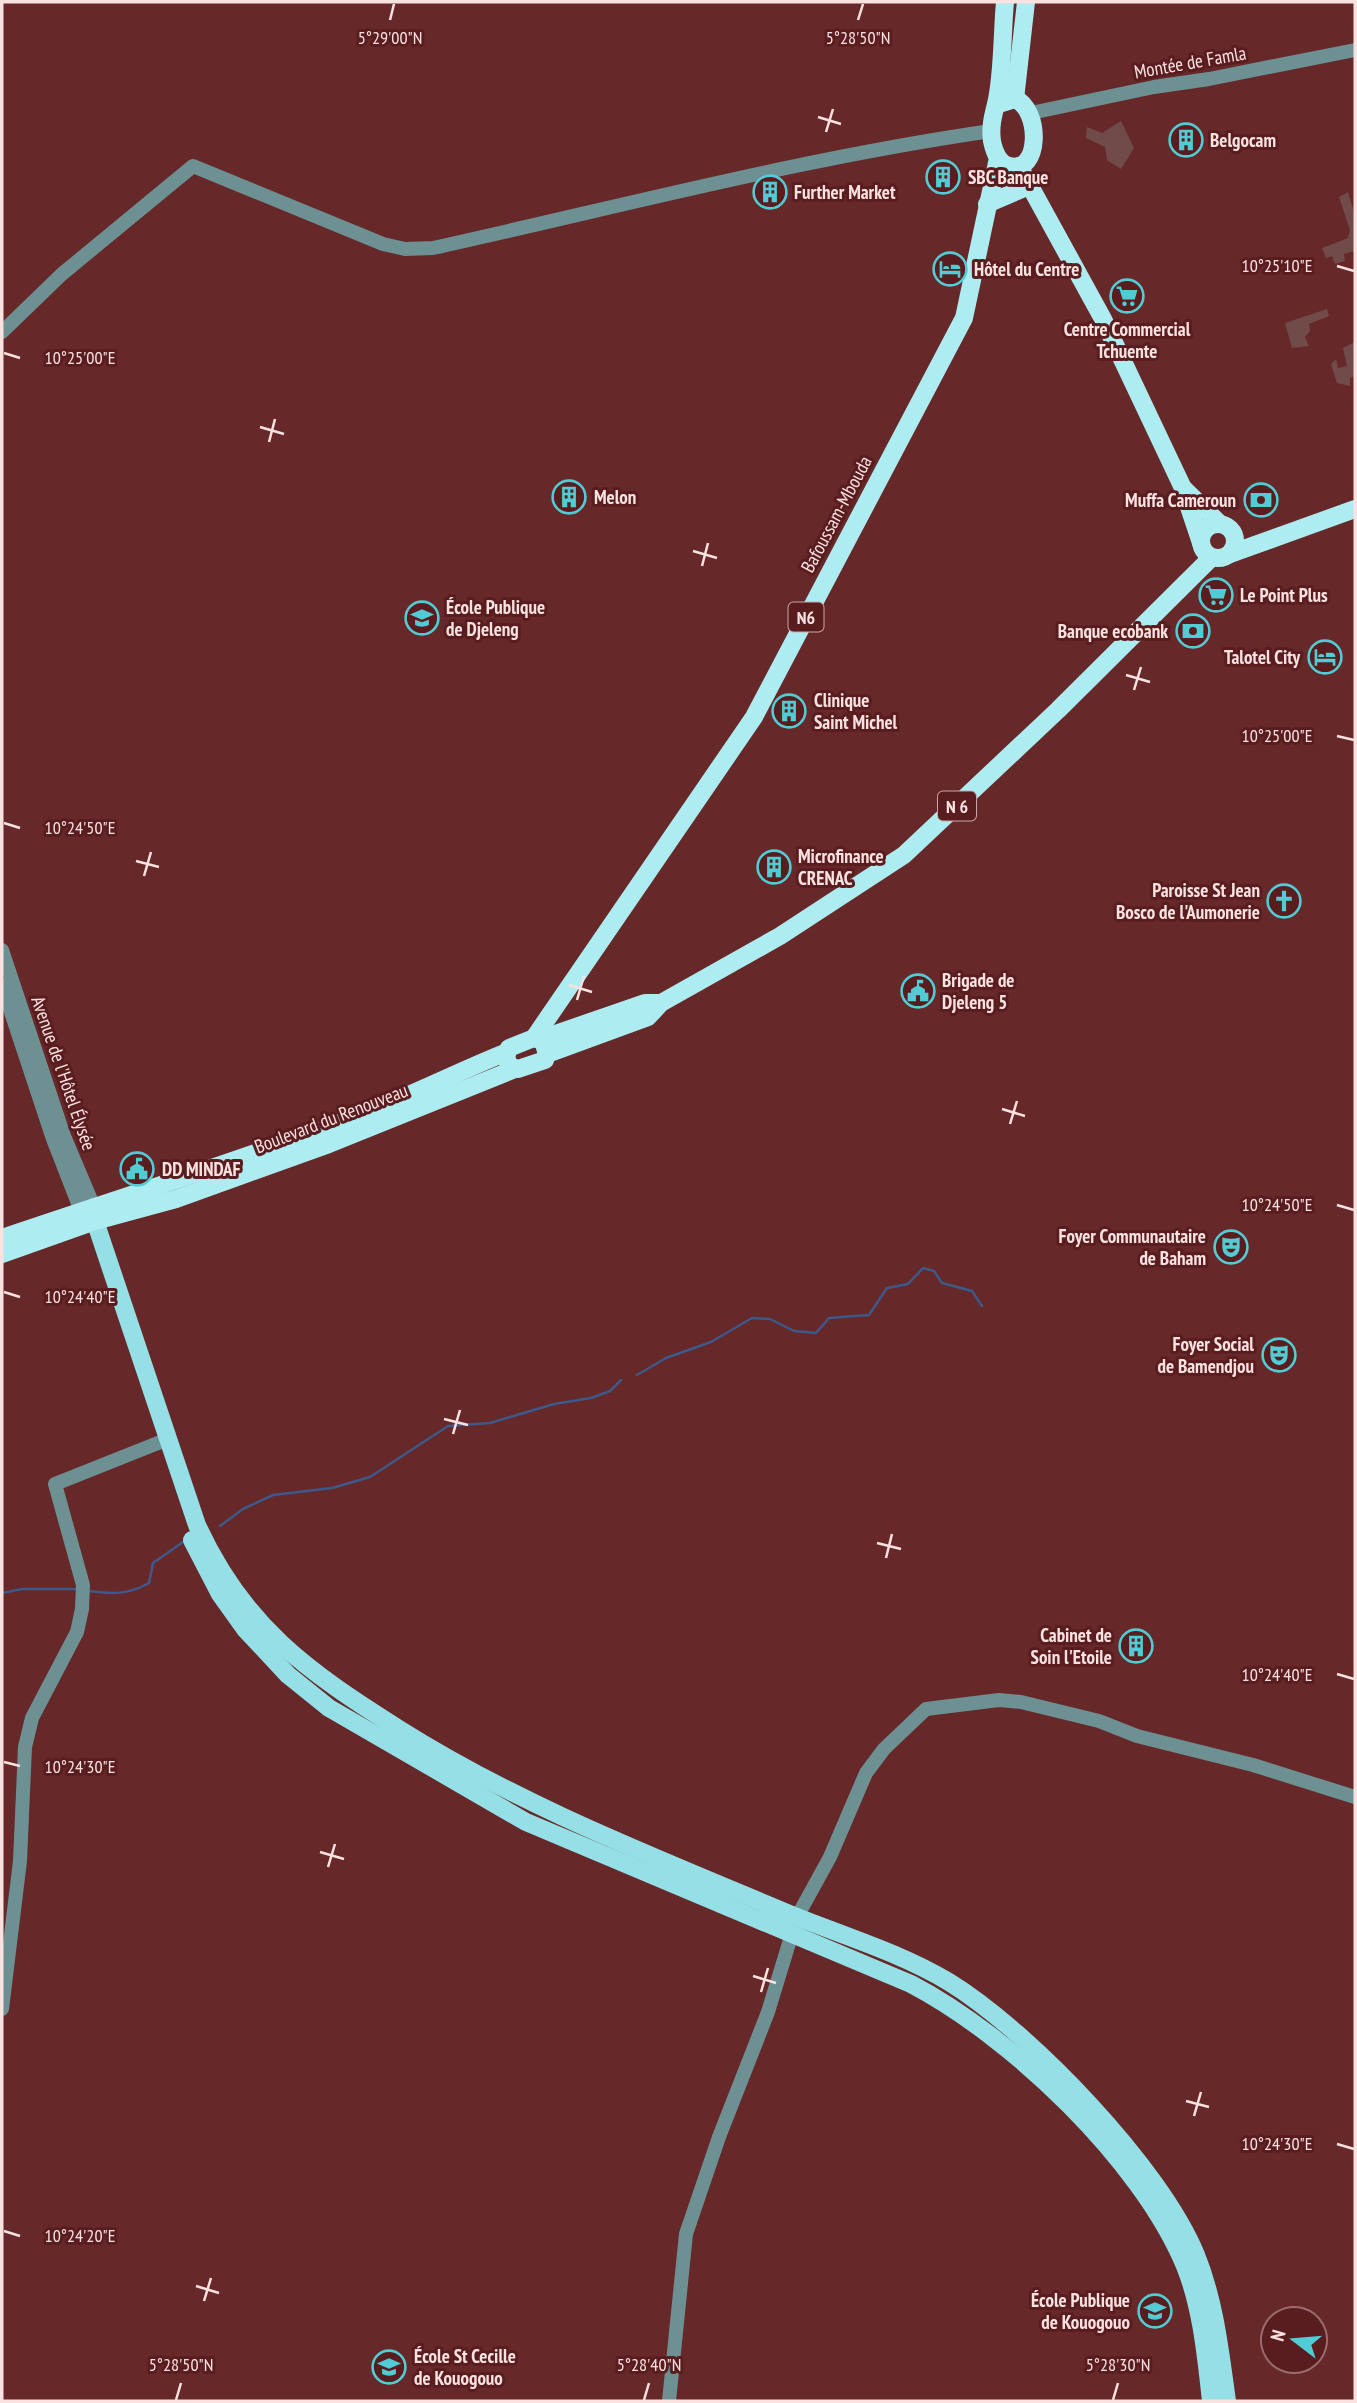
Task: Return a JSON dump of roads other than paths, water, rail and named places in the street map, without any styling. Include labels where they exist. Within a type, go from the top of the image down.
[{"type":"highway","points":[[996,105],[1015,99],[1023,103],[1031,113],[1032,154],[1019,166],[1010,166],[998,158],[992,131],[1005,6],[1026,7],[1015,99]]},
{"type":"highway","name":"Bafoussam-Mbouda","points":[[541,1044],[754,718],[964,318],[998,158]]},
{"type":"highway","points":[[1019,166],[1103,319],[1182,486],[1206,550],[1218,559],[1355,509]]},
{"type":"highway","points":[[987,204],[1015,190],[1030,186]]},
{"type":"highway","points":[[1182,486],[1227,529],[1236,542],[1230,554]]},
{"type":"highway","points":[[1206,550],[1203,531],[1227,529],[1276,536]]},
{"type":"highway","name":"N 6","points":[[541,1044],[648,1017],[662,1003],[780,936],[904,855],[1058,710],[1206,550]]},
{"type":"highway","points":[[541,1044],[542,1061],[511,1061],[513,1045],[541,1044]]},
{"type":"highway","name":"Boulevard du Renouveau","points":[[2,1238],[89,1216],[202,1182],[410,1103],[511,1061]]},
{"type":"highway","name":"Boulevard du Renouveau","points":[[2,1254],[89,1216]]},
{"type":"main road","points":[[89,1216],[165,1440],[210,1553],[258,1624],[289,1653],[382,1718],[488,1782],[795,1926],[940,2000],[1018,2057],[1097,2138],[1151,2207],[1184,2265],[1205,2344],[1211,2401]]},
{"type":"main road","points":[[795,1926],[919,1966],[950,1983],[1024,2039],[1086,2102],[1148,2177],[1194,2251],[1211,2298],[1227,2401]]},
{"type":"street","name":"Montée de Famla","points":[[1031,113],[1355,50]]},
{"type":"street","points":[[2,332],[62,274],[193,166],[383,244],[405,249],[433,248],[753,173],[907,143],[992,131]]},
{"type":"street","name":"Avenue de l'Hôtel Élysée","points":[[2,950],[89,1216]]},
{"type":"street","name":"Avenue de l'Hôtel Élysée","points":[[2,985],[53,1139],[89,1216]]},
{"type":"street","points":[[2,2009],[20,1861],[23,1762],[28,1731],[77,1632],[83,1591],[55,1484],[165,1440]]},
{"type":"street","points":[[669,2401],[686,2234],[719,2137],[768,2012],[795,1926],[830,1857],[866,1773],[884,1749],[926,1709],[999,1700],[1021,1702],[1099,1721],[1137,1736],[1253,1765],[1355,1797]]},
{"type":"waterway","points":[[637,1375],[666,1358],[711,1342],[752,1318],[770,1319],[794,1331],[816,1333],[829,1318],[869,1315],[887,1288],[908,1284],[923,1268],[934,1271],[942,1283],[972,1291],[982,1306]]},
{"type":"waterway","points":[[220,1526],[243,1509],[273,1495],[332,1488],[370,1477],[448,1426],[490,1423],[554,1404],[591,1398],[610,1391],[621,1380]]},
{"type":"waterway","points":[[89,1591],[120,1593],[149,1583],[153,1563],[183,1542]]},
{"type":"waterway","points":[[2,1593],[22,1589],[79,1589]]},
{"type":"place","name":"Belgocam","points":[[1186,140]]},
{"type":"place","name":"SBC Banque","points":[[943,177]]},
{"type":"place","name":"Further Market","points":[[770,192]]},
{"type":"place","name":"Hôtel du Centre","points":[[950,269]]},
{"type":"place","name":"Centre Commercial Tchuente","points":[[1127,296]]},
{"type":"place","name":"Melon","points":[[569,497]]},
{"type":"place","name":"Muffa Cameroun","points":[[1261,500]]},
{"type":"place","name":"Le Point Plus","points":[[1216,595]]},
{"type":"place","name":"École Publique de Djeleng","points":[[422,618]]},
{"type":"place","name":"Banque ecobank","points":[[1193,631]]},
{"type":"place","name":"Talotel City","points":[[1325,657]]},
{"type":"place","name":"Clinique Saint Michel","points":[[789,711]]},
{"type":"place","name":"Microfinance CRENAC","points":[[774,867]]},
{"type":"place","name":"Paroisse St Jean Bosco de l'Aumonerie","points":[[1284,901]]},
{"type":"place","name":"Brigade de Djeleng 5","points":[[918,991]]},
{"type":"place","name":"DD MINDAF","points":[[137,1169]]},
{"type":"place","name":"Foyer Communautaire de Baham","points":[[1231,1247]]},
{"type":"place","name":"Foyer Social de Bamendjou","points":[[1279,1355]]},
{"type":"place","name":"Cabinet de Soin l'Etoile","points":[[1136,1646]]},
{"type":"place","name":"École Publique de Kouogouo","points":[[1155,2311]]},
{"type":"place","name":"École St Cecille de Kouogouo","points":[[389,2367]]}]
